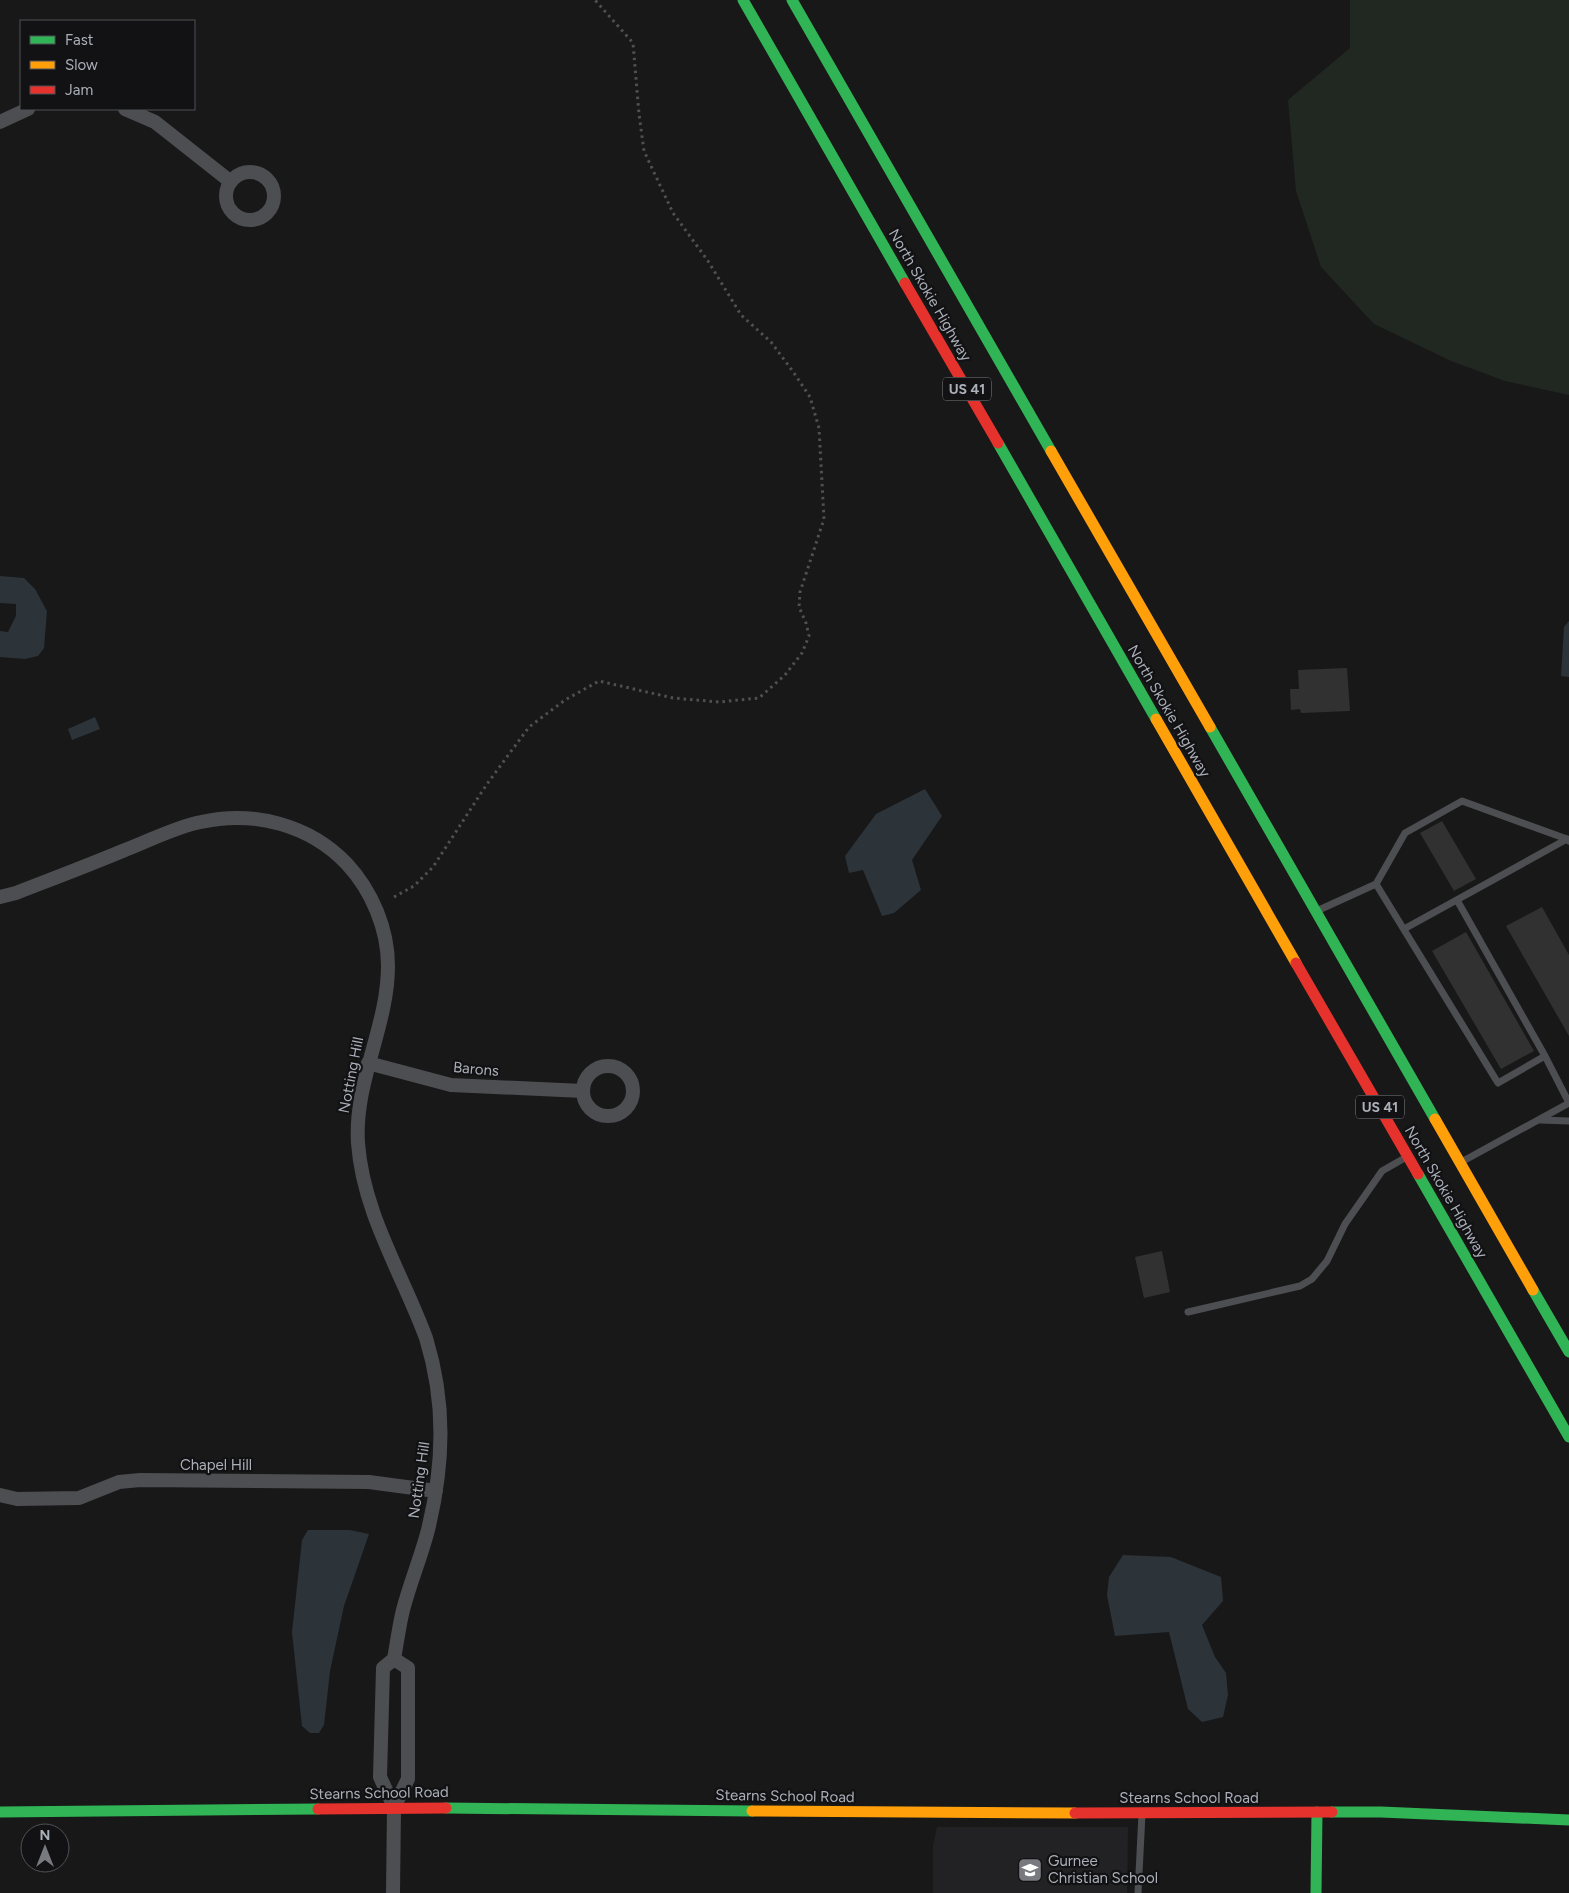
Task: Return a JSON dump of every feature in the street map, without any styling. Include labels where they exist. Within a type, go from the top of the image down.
[{"type":"main road","name":"North Skokie Highway","points":[[743,0],[1569,1437]]},
{"type":"main road","name":"North Skokie Highway","points":[[792,0],[1569,1352]]},
{"type":"main road","name":"Stearns School Road","points":[[0,1812],[239,1811],[394,1807],[929,1813],[1142,1814],[1317,1812],[1569,1820]]},
{"type":"main road","points":[[1316,1893],[1317,1812]]},
{"type":"street","points":[[0,122],[26,110]]},
{"type":"street","points":[[127,110],[155,122],[231,182]]},
{"type":"street","name":"Notting Hill","points":[[0,897],[16,893],[199,822],[238,817],[260,818],[306,833],[338,855],[350,867],[364,885],[373,903],[387,944],[388,984],[368,1063],[358,1117],[361,1167],[369,1202],[416,1311],[433,1360],[441,1423],[441,1449],[436,1491],[428,1530],[402,1612],[394,1659],[383,1668],[380,1777],[394,1807]]},
{"type":"street","name":"Barons","points":[[368,1063],[451,1085],[583,1091]]},
{"type":"street","name":"Chapel Hill","points":[[0,1495],[25,1499],[79,1498],[119,1482],[140,1480],[369,1482],[436,1491]]},
{"type":"street","points":[[393,1893],[394,1807],[408,1778],[408,1668],[394,1659]]},
{"type":"lane","points":[[1316,912],[1376,884],[1405,833],[1462,801],[1568,840]]},
{"type":"lane","points":[[1404,929],[1568,840]]},
{"type":"lane","points":[[1376,884],[1498,1083],[1545,1056]]},
{"type":"lane","points":[[1457,900],[1545,1056],[1569,1103],[1460,1162]]},
{"type":"lane","points":[[1539,1120],[1569,1121]]},
{"type":"lane","points":[[1188,1312],[1300,1286],[1312,1279],[1327,1261],[1345,1224],[1370,1186],[1382,1171],[1408,1156]]},
{"type":"lane","points":[[1138,1893],[1142,1814]]},
{"type":"path","points":[[394,896],[414,886],[433,867],[487,784],[529,727],[565,700],[599,681],[673,698],[719,702],[759,698],[791,668],[802,653],[808,636],[806,623],[799,607],[800,592],[824,519],[820,428],[810,398],[771,342],[741,315],[708,260],[672,213],[644,151],[633,43],[595,0]]},
{"type":"shaded area","points":[[1350,0],[1569,0],[1569,395],[1505,381],[1451,361],[1374,324],[1321,267],[1296,191],[1288,100],[1350,48]]},
{"type":"shaded area","points":[[0,576],[24,578],[35,589],[47,611],[44,648],[38,656],[25,659],[0,657],[0,631],[8,632],[16,616],[16,604],[0,603]]},
{"type":"shaded area","points":[[1569,621],[1569,677],[1561,676],[1564,627]]},
{"type":"shaded area","points":[[95,717],[100,729],[72,740],[68,729]]},
{"type":"shaded area","points":[[925,789],[942,816],[912,860],[921,890],[894,913],[882,916],[863,870],[849,873],[845,856],[876,814]]},
{"type":"shaded area","points":[[308,1530],[350,1530],[369,1534],[344,1606],[330,1671],[324,1725],[319,1733],[310,1733],[302,1726],[292,1632],[302,1540]]},
{"type":"shaded area","points":[[1123,1555],[1171,1557],[1221,1577],[1223,1601],[1202,1625],[1215,1657],[1226,1673],[1228,1695],[1223,1717],[1202,1722],[1188,1709],[1169,1632],[1115,1636],[1107,1595],[1109,1577]]},
{"type":"shaded area","name":"Gurnee Christian School","points":[[937,1827],[1128,1827],[1127,1893],[933,1893],[933,1846]]},
{"type":"building","points":[[1347,668],[1350,711],[1301,713],[1300,709],[1291,710],[1290,689],[1299,689],[1298,670]]},
{"type":"building","points":[[1442,821],[1476,879],[1454,891],[1420,833]]},
{"type":"building","points":[[1542,907],[1569,955],[1569,1036],[1506,926]]},
{"type":"building","points":[[1466,932],[1534,1051],[1501,1069],[1432,951]]},
{"type":"building","points":[[1162,1251],[1170,1292],[1144,1298],[1135,1257]]},
{"type":"traffic: fast","points":[[743,0],[905,283]]},
{"type":"traffic: fast","points":[[792,0],[1051,451]]},
{"type":"traffic: fast","points":[[998,443],[1156,719]]},
{"type":"traffic: fast","points":[[1210,727],[1435,1119]]},
{"type":"traffic: fast","points":[[1418,1174],[1569,1437]]},
{"type":"traffic: fast","points":[[1533,1290],[1569,1352]]},
{"type":"traffic: fast","points":[[446,1808],[752,1811]]},
{"type":"traffic: fast","points":[[0,1812],[318,1809]]},
{"type":"traffic: fast","points":[[1316,1893],[1317,1812]]},
{"type":"traffic: fast","points":[[1332,1812],[1381,1812],[1569,1820]]},
{"type":"traffic: slow","points":[[1051,451],[1210,727]]},
{"type":"traffic: slow","points":[[1156,719],[1296,963]]},
{"type":"traffic: slow","points":[[1435,1119],[1533,1290]]},
{"type":"traffic: slow","points":[[752,1811],[1075,1813]]},
{"type":"traffic: jam","points":[[905,283],[998,443]]},
{"type":"traffic: jam","points":[[1296,963],[1418,1174]]},
{"type":"traffic: jam","points":[[318,1809],[446,1808]]},
{"type":"traffic: jam","points":[[1075,1813],[1332,1812]]},
{"type":"place","name":"Gurnee Christian School","points":[[1030,1870]]}]
